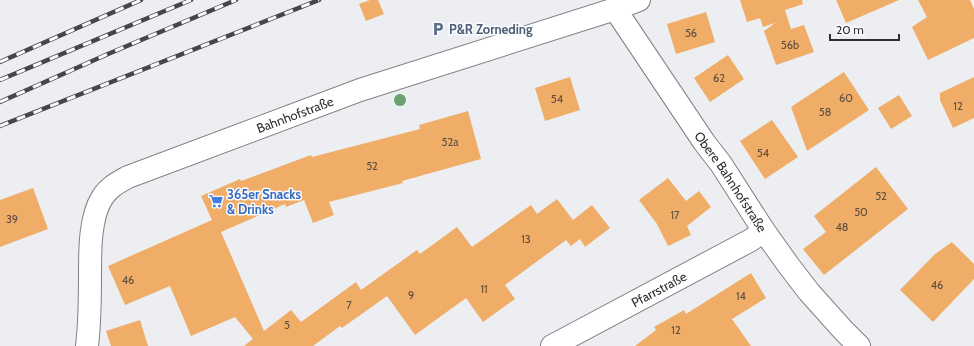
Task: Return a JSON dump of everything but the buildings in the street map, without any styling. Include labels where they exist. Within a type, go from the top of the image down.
[{"type":"street","name":"Bahnhofstraße","points":[[87,346],[89,331],[90,245],[95,213],[102,198],[111,186],[128,177],[360,90],[639,0]]},
{"type":"street","name":"Obere Bahnhofstraße","points":[[615,9],[789,266],[843,330],[859,346]]},
{"type":"street","name":"Pfarrstraße","points":[[552,346],[751,240],[764,231]]},
{"type":"railway","points":[[0,62],[141,0]]},
{"type":"railway","points":[[0,80],[191,0]]},
{"type":"railway","points":[[0,102],[108,54],[236,0]]},
{"type":"railway","points":[[0,126],[319,0]]},
{"type":"place","name":"P&R Zorneding","points":[[438,29]]},
{"type":"place","name":"365er Snacks & Drinks","points":[[216,201]]}]
